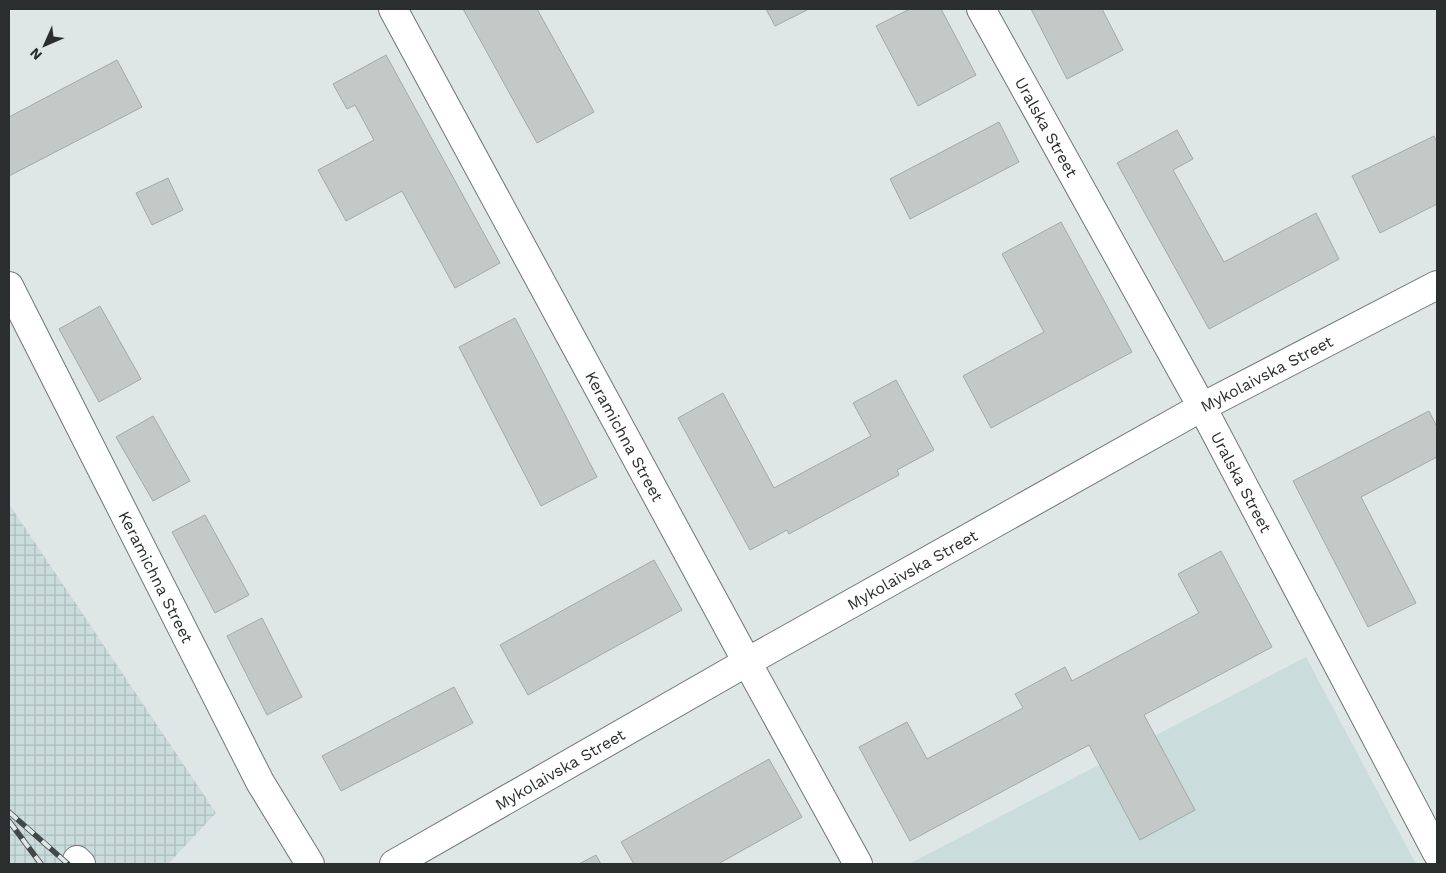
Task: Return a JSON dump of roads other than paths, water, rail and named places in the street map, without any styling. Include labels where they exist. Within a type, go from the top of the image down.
[{"type":"street","name":"Keramichna Street","points":[[393,9],[858,864]]},
{"type":"street","name":"Uralska Street","points":[[982,9],[1202,407],[1437,853]]},
{"type":"street","name":"Mykolaivska Street","points":[[394,864],[747,662],[1202,407],[1437,285]]},
{"type":"street","name":"Keramichna Street","points":[[9,286],[260,782],[310,864]]},
{"type":"railway","points":[[9,812],[68,864]]},
{"type":"railway","points":[[9,821],[41,864]]}]
